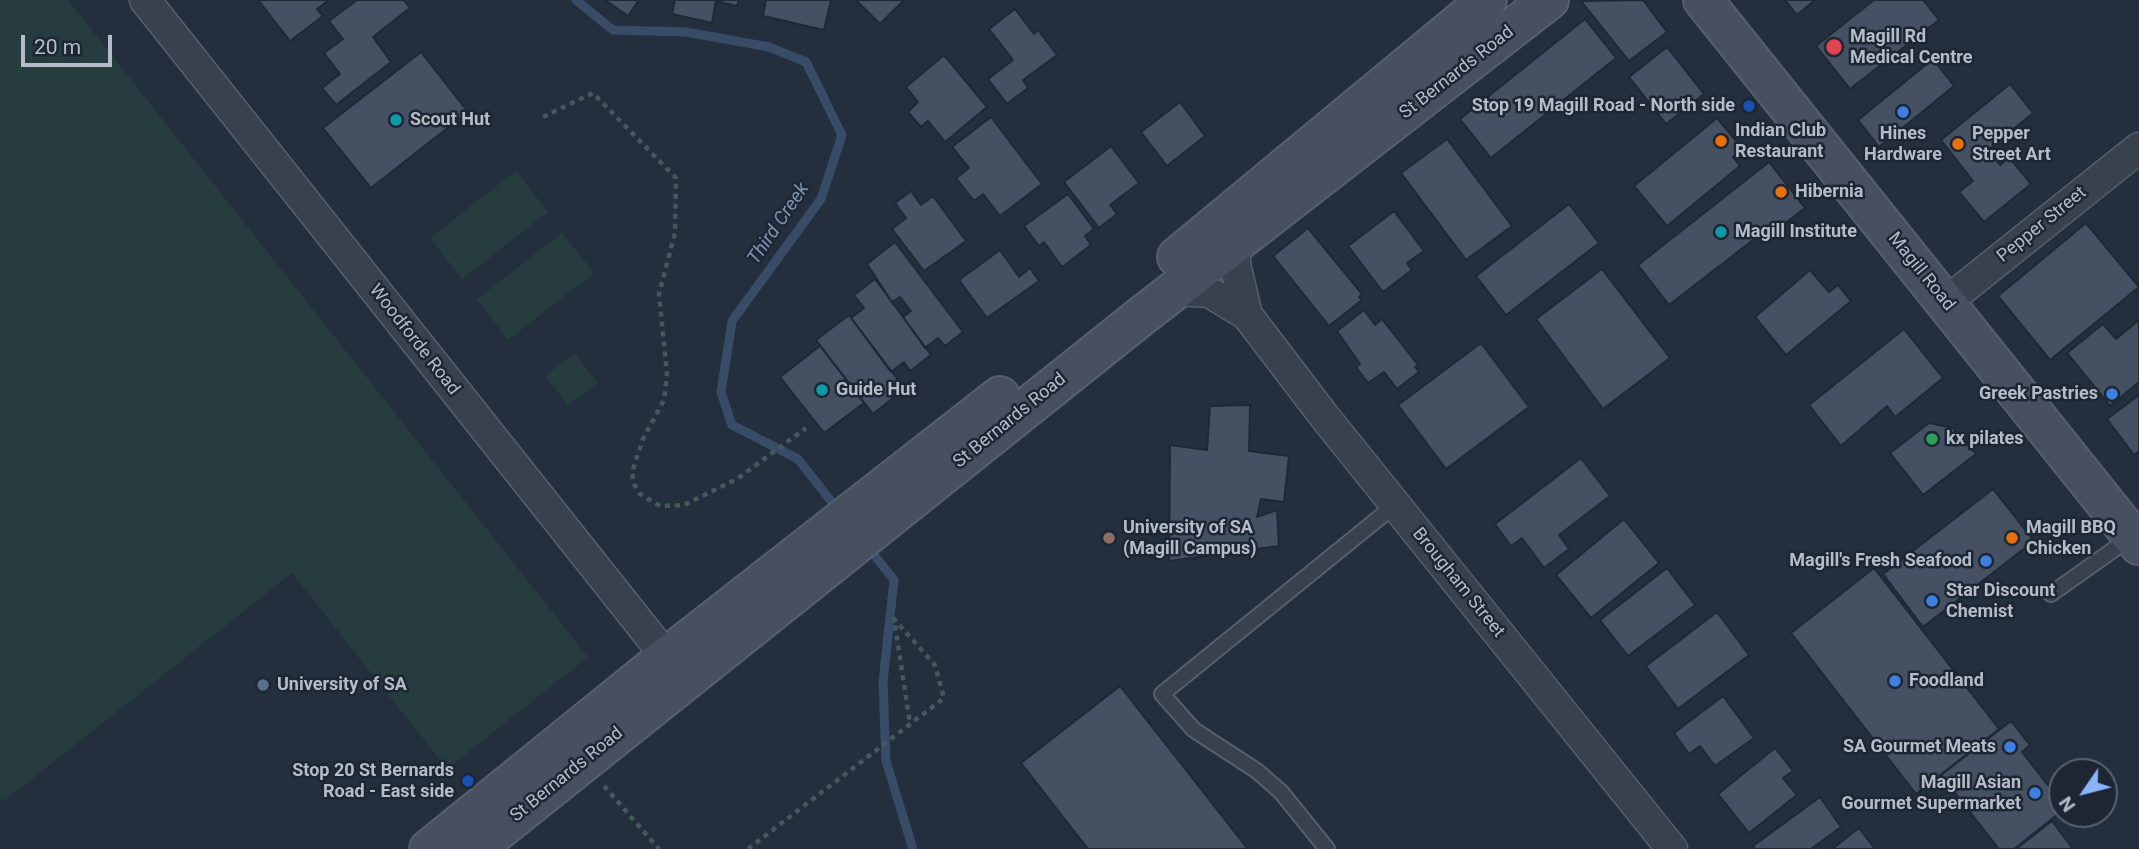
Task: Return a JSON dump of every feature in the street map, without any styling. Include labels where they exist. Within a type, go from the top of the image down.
[{"type":"main road","name":"St Bernards Road","points":[[817,558],[1487,0]]},
{"type":"main road","name":"St Bernards Road","points":[[429,849],[675,669],[817,558],[1176,290],[1549,0]]},
{"type":"main road","name":"Magill Road","points":[[1703,0],[2135,541]]},
{"type":"main road","name":"St Bernards Road","points":[[475,849],[583,762],[675,669]]},
{"type":"street","name":"Woodforde Road","points":[[145,0],[675,669]]},
{"type":"street","name":"Pepper Street","points":[[1945,303],[2139,148]]},
{"type":"street","name":"Brougham Street","points":[[1236,244],[1235,264],[1247,315]]},
{"type":"street","name":"Brougham Street","points":[[1176,290],[1209,292],[1247,315],[1395,505],[1672,849]]},
{"type":"lane","points":[[1328,849],[1281,792],[1257,771],[1194,730],[1161,694],[1395,505]]},
{"type":"lane","points":[[2051,594],[2135,541]]},
{"type":"path","points":[[543,117],[593,93],[676,177],[675,233],[659,294],[667,374],[664,400],[643,439],[632,472],[634,484],[649,502],[673,507],[707,495],[744,474],[806,428]]},
{"type":"path","points":[[748,849],[944,698],[935,665],[894,619],[910,723]]},
{"type":"path","points":[[583,762],[659,849]]},
{"type":"green space","points":[[0,0],[68,0],[588,657],[447,769],[292,573],[3,802],[0,798]]},
{"type":"green space","points":[[516,171],[548,212],[462,279],[430,238]]},
{"type":"green space","points":[[562,233],[594,273],[508,340],[477,299]]},
{"type":"green space","points":[[574,353],[598,383],[568,405],[545,376]]},
{"type":"building","points":[[258,0],[329,0],[317,9],[323,16],[290,41]]},
{"type":"building","points":[[357,0],[404,0],[410,8],[373,37],[391,62],[336,105],[322,88],[340,74],[324,53],[343,39],[329,21]]},
{"type":"building","points":[[605,0],[639,0],[628,16]]},
{"type":"building","points":[[675,0],[739,0],[737,6],[716,1],[712,23],[672,14]]},
{"type":"building","points":[[766,0],[831,0],[824,30],[763,16]]},
{"type":"building","points":[[856,0],[904,0],[880,24]]},
{"type":"building","points":[[1643,0],[1667,32],[1629,61],[1581,1]]},
{"type":"building","points":[[1785,0],[1815,0],[1797,15]]},
{"type":"building","points":[[1874,0],[1923,0],[1939,20],[1850,89],[1816,46]]},
{"type":"building","points":[[1015,9],[1034,34],[1038,30],[1057,55],[1023,80],[1028,88],[1007,104],[988,79],[1013,60],[989,29]]},
{"type":"building","points":[[1585,19],[1616,58],[1491,158],[1460,119]]},
{"type":"building","points":[[1667,47],[1704,94],[1666,124],[1629,77]]},
{"type":"building","name":"Scout Hut","points":[[421,52],[468,112],[371,188],[323,128]]},
{"type":"building","points":[[944,55],[987,107],[945,142],[928,121],[921,127],[908,112],[918,102],[906,87]]},
{"type":"building","points":[[1933,59],[1954,86],[1879,147],[1858,120]]},
{"type":"building","points":[[2010,84],[2033,113],[1988,150],[2000,165],[2009,157],[2031,184],[1984,222],[1959,192],[1973,181],[1941,140]]},
{"type":"building","points":[[1180,102],[1205,136],[1167,166],[1141,132]]},
{"type":"building","points":[[991,117],[1042,184],[1000,216],[983,194],[974,201],[956,178],[969,168],[952,147]]},
{"type":"building","points":[[1717,118],[1743,149],[1733,157],[1740,166],[1667,226],[1634,186]]},
{"type":"building","points":[[1447,139],[1512,226],[1466,260],[1401,173]]},
{"type":"building","points":[[1111,146],[1139,183],[1110,205],[1117,214],[1099,228],[1064,182]]},
{"type":"building","name":"Magill Institute","points":[[1769,162],[1805,208],[1771,234],[1766,230],[1669,305],[1638,265]]},
{"type":"building","points":[[911,191],[921,205],[933,196],[966,241],[924,271],[892,229],[906,218],[895,203]]},
{"type":"building","points":[[1068,194],[1094,229],[1085,236],[1091,245],[1062,267],[1044,242],[1039,246],[1024,226]]},
{"type":"building","points":[[1569,204],[1599,243],[1506,315],[1476,276]]},
{"type":"building","points":[[1394,211],[1424,251],[1407,263],[1412,270],[1383,292],[1348,246]]},
{"type":"building","points":[[2086,223],[2139,287],[2050,360],[1998,296]]},
{"type":"building","points":[[1308,228],[1362,294],[1359,297],[1362,300],[1329,326],[1273,256]]},
{"type":"building","points":[[895,242],[963,332],[945,346],[938,338],[925,348],[903,317],[911,311],[900,297],[892,302],[867,264]]},
{"type":"building","points":[[1000,250],[1019,277],[1030,268],[1039,281],[987,318],[959,280]]},
{"type":"building","points":[[1602,269],[1670,358],[1603,409],[1536,319]]},
{"type":"building","points":[[1810,270],[1829,292],[1838,285],[1851,301],[1786,355],[1755,317]]},
{"type":"building","points":[[875,279],[931,355],[910,371],[904,362],[891,372],[851,318],[864,308],[854,295]]},
{"type":"building","points":[[1364,310],[1375,325],[1382,319],[1418,365],[1415,367],[1419,372],[1397,389],[1384,372],[1368,383],[1356,367],[1360,364],[1337,331]]},
{"type":"building","points":[[849,315],[901,384],[889,394],[893,398],[873,414],[816,340]]},
{"type":"building","points":[[2139,320],[2139,382],[2110,406],[2067,353],[2103,324],[2116,339]]},
{"type":"building","points":[[1904,329],[1943,378],[1895,417],[1887,406],[1841,446],[1809,405]]},
{"type":"building","points":[[1481,343],[1529,407],[1446,469],[1398,405]]},
{"type":"building","name":"Guide Hut","points":[[820,346],[864,403],[824,433],[780,377]]},
{"type":"building","points":[[2139,395],[2139,451],[2134,455],[2107,419]]},
{"type":"building","points":[[1250,405],[1249,451],[1289,456],[1284,502],[1261,499],[1257,517],[1277,510],[1279,546],[1169,561],[1170,445],[1207,450],[1210,406]]},
{"type":"building","points":[[1929,423],[1953,428],[1976,454],[1923,495],[1890,453]]},
{"type":"building","points":[[1581,458],[1610,496],[1559,535],[1569,549],[1544,568],[1522,538],[1511,546],[1495,524]]},
{"type":"building","points":[[1993,489],[2034,541],[1923,627],[1883,574]]},
{"type":"building","points":[[1624,519],[1659,563],[1591,618],[1556,575]]},
{"type":"building","points":[[1667,568],[1695,605],[1628,656],[1600,620]]},
{"type":"building","name":"Foodland","points":[[1874,568],[1999,729],[1916,794],[1791,633]]},
{"type":"building","points":[[1717,612],[1749,655],[1678,709],[1646,666]]},
{"type":"building","points":[[1120,686],[1248,849],[1088,849],[1021,763]]},
{"type":"building","points":[[1723,696],[1754,738],[1715,766],[1700,746],[1689,754],[1674,733]]},
{"type":"building","points":[[2011,721],[2030,745],[2022,752],[2048,785],[2048,822],[2014,849],[1999,849],[1941,775]]},
{"type":"building","points":[[1775,748],[1793,771],[1783,778],[1797,795],[1749,833],[1718,794]]},
{"type":"building","points":[[1820,797],[1841,827],[1811,849],[1755,849],[1753,846]]},
{"type":"building","points":[[2048,824],[2048,828],[2057,828],[2073,849],[2016,849]]},
{"type":"building","points":[[1859,828],[1875,849],[1832,849]]},
{"type":"waterway","name":"Third Creek","points":[[576,0],[613,30],[686,32],[769,47],[806,62],[842,135],[821,199],[732,321],[721,392],[732,425],[798,459],[838,510]]},
{"type":"waterway","name":"Third Creek","points":[[867,546],[894,580],[883,682],[886,761],[913,849]]},
{"type":"place","name":"Magill Rd Medical Centre","points":[[1834,47]]},
{"type":"place","name":"Stop 19 Magill Road - North side","points":[[1749,106]]},
{"type":"place","name":"Hines Hardware","points":[[1903,112]]},
{"type":"place","name":"Scout Hut","points":[[396,120]]},
{"type":"place","name":"Indian Club Restaurant","points":[[1721,141]]},
{"type":"place","name":"Pepper Street Art","points":[[1958,144]]},
{"type":"place","name":"Hibernia","points":[[1781,192]]},
{"type":"place","name":"Magill Institute","points":[[1721,232]]},
{"type":"place","name":"Guide Hut","points":[[822,390]]},
{"type":"place","name":"Greek Pastries","points":[[2112,394]]},
{"type":"place","name":"kx pilates","points":[[1932,439]]},
{"type":"place","name":"University of SA (Magill Campus)","points":[[1109,538]]},
{"type":"place","name":"Magill BBQ Chicken","points":[[2012,538]]},
{"type":"place","name":"Magill's Fresh Seafood","points":[[1986,561]]},
{"type":"place","name":"Star Discount Chemist","points":[[1932,601]]},
{"type":"place","name":"Foodland","points":[[1895,681]]},
{"type":"place","name":"University of SA","points":[[263,685]]},
{"type":"place","name":"SA Gourmet Meats","points":[[2010,747]]},
{"type":"place","name":"Stop 20 St Bernards Road - East side","points":[[468,781]]},
{"type":"place","name":"Magill Asian Gourmet Supermarket","points":[[2035,793]]}]
